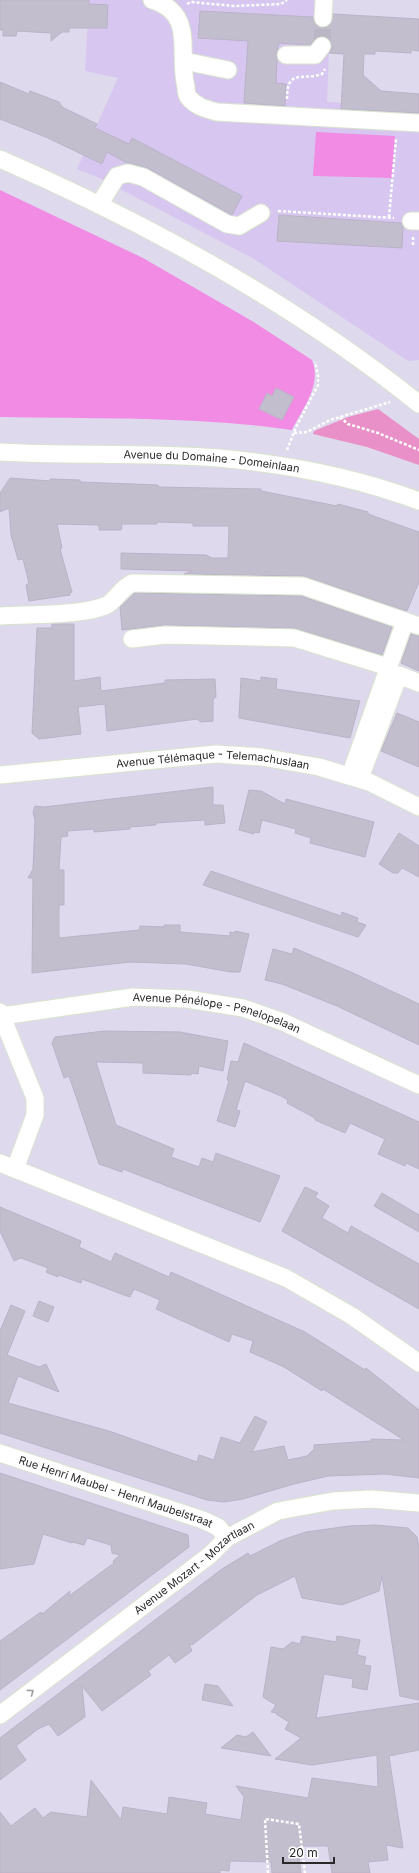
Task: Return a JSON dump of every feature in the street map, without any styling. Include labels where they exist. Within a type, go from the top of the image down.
[{"type":"street","points":[[152,0],[174,12],[178,18],[183,40],[184,82],[188,97],[200,107],[211,110],[419,123]]},
{"type":"street","points":[[323,18],[324,0]]},
{"type":"street","points":[[286,55],[315,56],[321,49]]},
{"type":"street","points":[[184,62],[228,70]]},
{"type":"street","points":[[0,159],[99,205],[200,256],[258,290],[308,322],[415,400]]},
{"type":"street","points":[[99,205],[117,176],[128,173],[143,177],[227,224],[239,226],[261,212]]},
{"type":"street","name":"Avenue du Domaine - Domeinlaan","points":[[0,452],[217,458],[281,465],[337,476],[419,501]]},
{"type":"street","points":[[0,616],[87,611],[108,604],[123,587],[132,582],[303,586],[412,623],[388,667],[355,778]]},
{"type":"street","points":[[132,639],[165,635],[294,638],[388,667]]},
{"type":"street","points":[[355,778],[399,675],[419,683]]},
{"type":"street","name":"Avenue Télémaque - Telemachuslaan","points":[[0,775],[216,754],[262,757],[319,767],[355,778],[419,807]]},
{"type":"street","name":"Avenue Pénélope - Penelopelaan","points":[[1,1014],[133,997],[187,999],[243,1008],[283,1022],[419,1085]]},
{"type":"street","points":[[1,1014],[35,1098],[35,1115],[7,1166],[286,1278],[352,1316],[419,1363]]},
{"type":"street","name":"Rue Henri Maubel - Henri Maubelstraat","points":[[0,1453],[203,1520],[218,1527],[228,1538]]},
{"type":"street","name":"Avenue Mozart - Mozartlaan","points":[[0,1715],[210,1555],[228,1538],[278,1511],[333,1501],[372,1499],[419,1503]]},
{"type":"path","points":[[174,12],[181,5],[191,2],[234,6],[281,4],[287,0]]},
{"type":"path","points":[[289,105],[287,90],[293,78],[298,76],[318,76],[325,71],[324,58],[321,49]]},
{"type":"path","points":[[390,217],[398,122]]},
{"type":"path","points":[[261,212],[267,211],[390,217],[415,221]]},
{"type":"path","points":[[315,362],[318,375],[318,385],[294,433],[307,432],[340,417],[415,400]]},
{"type":"path","points":[[340,417],[348,424],[378,433],[419,450]]},
{"type":"path","points":[[268,1873],[265,1819],[299,1824],[305,1873]]},
{"type":"shaded area","points":[[89,0],[331,0],[327,102],[419,108],[419,360],[408,361],[254,259],[97,177],[77,169],[118,78],[85,71]]},
{"type":"shaded area","points":[[316,132],[395,136],[392,178],[313,176]]},
{"type":"shaded area","points":[[0,190],[143,258],[252,321],[312,360],[315,378],[313,387],[306,405],[292,430],[220,422],[183,420],[0,417]]},
{"type":"shaded area","points":[[378,409],[419,439],[419,465],[367,447],[313,434],[314,431],[348,417]]},
{"type":"building","points":[[0,0],[89,0],[89,4],[108,5],[107,28],[69,28],[69,32],[62,32],[51,41],[51,33],[17,31],[16,36],[3,36],[3,30],[0,30]]},
{"type":"building","points":[[200,11],[313,17],[317,26],[323,28],[331,24],[333,14],[419,19],[419,51],[411,50],[411,53],[375,51],[375,54],[364,54],[363,75],[381,91],[419,94],[419,113],[341,109],[344,54],[329,53],[332,48],[331,43],[328,38],[323,36],[318,37],[310,45],[279,43],[276,55],[276,83],[286,84],[285,106],[244,103],[248,41],[198,38]]},
{"type":"building","points":[[0,82],[29,94],[30,91],[59,102],[62,107],[97,124],[95,128],[129,144],[132,138],[242,196],[232,215],[148,168],[127,163],[107,152],[102,164],[48,138],[0,119]]},
{"type":"building","points":[[279,215],[401,223],[403,227],[402,248],[277,241]]},
{"type":"building","points":[[276,388],[294,397],[282,420],[259,409],[267,393],[272,396]]},
{"type":"building","points":[[10,478],[50,481],[50,479],[80,480],[80,482],[158,485],[158,487],[261,489],[261,491],[337,506],[338,504],[368,512],[368,514],[419,532],[419,582],[407,611],[303,576],[184,574],[192,571],[121,569],[121,553],[206,555],[212,558],[228,558],[229,526],[193,526],[193,523],[157,522],[157,524],[122,524],[121,530],[99,530],[99,525],[57,524],[62,548],[60,549],[72,592],[70,595],[29,601],[26,585],[29,583],[23,559],[18,560],[11,535],[9,508],[0,512],[0,493]]},
{"type":"building","points":[[135,593],[301,596],[392,627],[382,655],[294,628],[165,625],[122,630],[120,607]]},
{"type":"building","points":[[52,624],[74,624],[74,681],[100,677],[101,691],[165,683],[165,680],[215,679],[216,697],[213,699],[213,721],[201,722],[197,719],[107,731],[105,704],[78,707],[81,734],[39,739],[32,733],[37,628],[52,628]]},
{"type":"building","points":[[411,634],[419,636],[419,671],[401,663]]},
{"type":"building","points":[[261,677],[277,679],[276,689],[360,701],[350,738],[239,718],[241,678],[261,681]]},
{"type":"building","points":[[397,713],[419,722],[419,767],[381,751]]},
{"type":"building","points":[[213,787],[213,805],[223,805],[225,823],[205,825],[205,820],[156,823],[156,825],[130,827],[130,829],[94,832],[94,829],[67,831],[68,836],[61,837],[59,870],[64,870],[64,905],[59,905],[59,938],[139,930],[140,926],[164,927],[164,925],[180,925],[180,932],[230,936],[230,932],[235,933],[235,931],[249,934],[240,972],[231,972],[186,964],[130,962],[32,973],[33,878],[28,878],[33,869],[35,820],[33,812],[35,806],[44,807]]},
{"type":"building","points":[[249,790],[261,791],[285,804],[286,799],[374,822],[365,857],[310,843],[311,838],[295,833],[296,829],[262,820],[259,833],[254,832],[254,834],[239,830]]},
{"type":"building","points":[[399,833],[419,846],[419,877],[402,868],[398,873],[393,873],[379,864]]},
{"type":"building","points":[[211,871],[341,916],[342,912],[358,918],[357,922],[366,925],[358,937],[203,885]]},
{"type":"building","points":[[294,948],[353,973],[419,1004],[419,1045],[337,1006],[282,984],[265,980],[273,949],[292,954]]},
{"type":"building","points":[[104,1031],[180,1032],[228,1041],[223,1071],[199,1066],[198,1074],[191,1073],[191,1075],[143,1073],[143,1063],[96,1062],[116,1125],[174,1149],[171,1157],[199,1167],[202,1158],[213,1162],[216,1153],[280,1176],[260,1222],[123,1169],[122,1172],[99,1164],[69,1076],[64,1078],[52,1043],[55,1037]]},
{"type":"building","points":[[244,1043],[419,1122],[419,1169],[406,1163],[405,1166],[378,1154],[385,1139],[350,1123],[345,1133],[315,1120],[315,1118],[287,1103],[288,1100],[281,1096],[245,1081],[236,1110],[240,1111],[235,1127],[217,1121],[229,1081],[227,1080],[231,1061],[238,1062]]},
{"type":"building","points":[[305,1187],[318,1193],[315,1197],[329,1206],[322,1218],[348,1233],[351,1226],[419,1264],[419,1309],[282,1231]]},
{"type":"building","points":[[382,1193],[419,1215],[419,1232],[374,1206]]},
{"type":"building","points":[[0,1207],[81,1241],[79,1247],[111,1262],[115,1253],[169,1277],[171,1272],[305,1332],[365,1370],[366,1368],[419,1410],[419,1478],[385,1474],[328,1476],[243,1499],[224,1502],[207,1500],[0,1433],[0,1331],[11,1305],[25,1311],[7,1355],[39,1367],[46,1364],[59,1392],[18,1376],[8,1403],[109,1431],[197,1462],[199,1455],[214,1460],[221,1437],[240,1443],[255,1416],[267,1422],[252,1452],[284,1446],[288,1460],[307,1456],[314,1449],[314,1445],[371,1441],[371,1439],[404,1440],[323,1389],[322,1391],[284,1367],[250,1352],[253,1341],[232,1334],[229,1342],[156,1309],[160,1300],[134,1289],[130,1297],[82,1279],[81,1283],[59,1275],[58,1277],[46,1272],[48,1268],[21,1258],[14,1261],[0,1231]]},
{"type":"building","points":[[39,1301],[54,1307],[48,1322],[33,1316]]},
{"type":"building","points":[[0,1473],[188,1535],[189,1547],[0,1690],[0,1641],[41,1612],[42,1614],[70,1591],[69,1596],[114,1563],[113,1561],[120,1555],[112,1553],[111,1545],[87,1538],[84,1545],[43,1534],[34,1564],[0,1569]]},
{"type":"building","points":[[376,1525],[408,1528],[417,1537],[419,1548],[419,1700],[400,1696],[382,1576],[379,1591],[342,1605],[302,1598],[295,1576],[257,1595],[192,1645],[189,1644],[192,1651],[175,1663],[169,1655],[148,1671],[151,1675],[102,1711],[82,1686],[85,1717],[58,1736],[49,1724],[38,1729],[16,1746],[26,1760],[0,1780],[0,1738],[222,1569],[248,1553],[250,1556],[282,1540],[306,1532],[349,1526]]},
{"type":"building","points":[[302,1636],[336,1642],[337,1636],[360,1640],[357,1655],[366,1657],[364,1665],[371,1666],[367,1690],[352,1687],[353,1679],[324,1674],[316,1718],[419,1703],[419,1750],[389,1756],[403,1848],[386,1845],[388,1860],[368,1862],[370,1873],[332,1873],[328,1846],[298,1846],[301,1873],[272,1873],[271,1862],[230,1861],[229,1871],[220,1870],[220,1873],[0,1873],[0,1812],[11,1826],[35,1808],[43,1818],[51,1812],[87,1817],[91,1780],[121,1820],[123,1807],[167,1814],[169,1797],[207,1803],[205,1814],[241,1820],[244,1797],[236,1786],[308,1798],[312,1778],[378,1787],[377,1755],[312,1765],[275,1759],[301,1738],[285,1729],[289,1722],[276,1714],[278,1713],[271,1712],[276,1705],[263,1697],[271,1647],[283,1649],[292,1642],[300,1644]]},
{"type":"building","points":[[205,1684],[218,1686],[233,1706],[202,1700]]},
{"type":"building","points":[[253,1732],[271,1756],[221,1748],[237,1735],[246,1737]]},
{"type":"tunnel","points":[[322,46],[323,18]]}]
